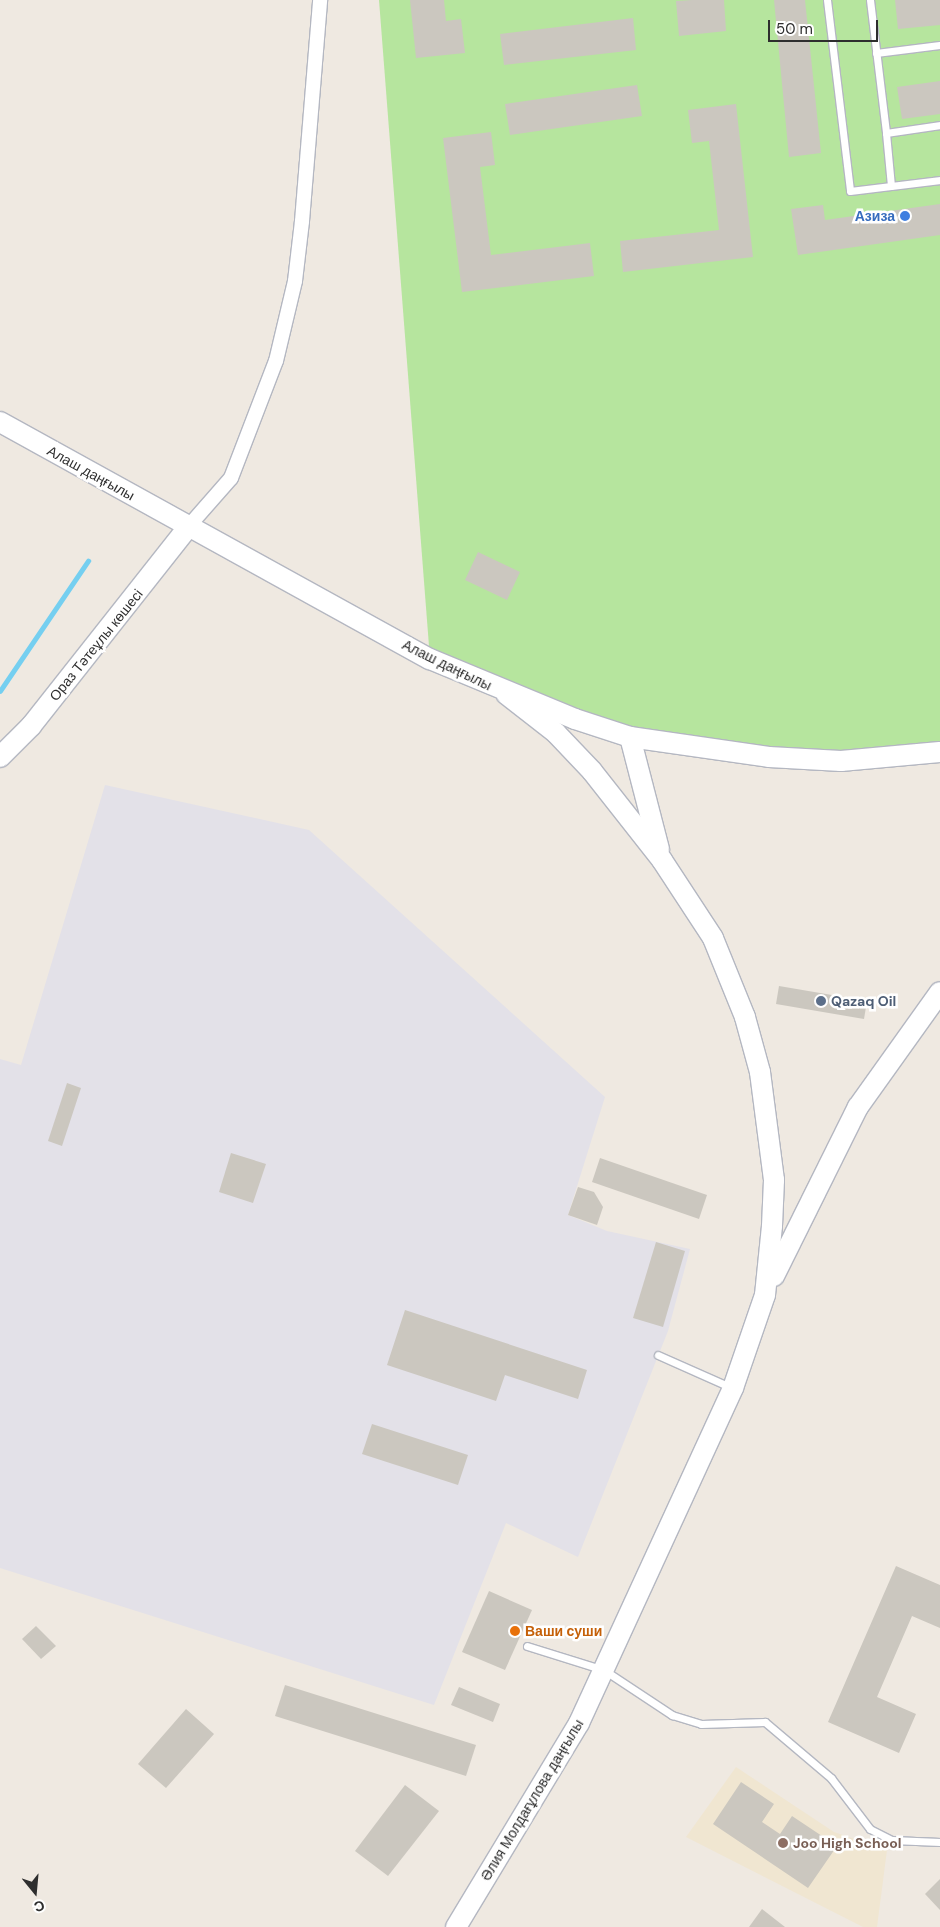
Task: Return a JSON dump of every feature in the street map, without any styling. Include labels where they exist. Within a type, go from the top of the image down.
[{"type":"main road","name":"Алаш даңғылы","points":[[0,422],[188,527],[430,658],[506,694],[630,737],[704,750],[842,761],[940,752]]},
{"type":"main road","name":"Ораз Тәтеұлы көшесі","points":[[0,757],[31,726],[188,527]]},
{"type":"main road","points":[[506,694],[556,733],[592,771],[662,860],[729,971],[760,1072],[774,1180],[765,1295]]},
{"type":"main road","points":[[630,737],[662,860]]},
{"type":"main road","points":[[765,1295],[858,1107],[940,992]]},
{"type":"main road","name":"Әлия Молдағұлова даңғылы","points":[[456,1927],[580,1724],[733,1388],[765,1295]]},
{"type":"street","points":[[188,527],[232,478],[276,361],[295,281],[302,221],[320,0]]},
{"type":"lane","points":[[827,0],[850,191],[940,180]]},
{"type":"lane","points":[[870,0],[891,186]]},
{"type":"lane","points":[[876,53],[940,45]]},
{"type":"lane","points":[[886,133],[940,125]]},
{"type":"lane","points":[[658,1355],[733,1388]]},
{"type":"lane","points":[[527,1646],[604,1670],[672,1715],[701,1724],[765,1722],[831,1778],[870,1829],[892,1840],[940,1842]]},
{"type":"shaded area","points":[[105,785],[309,830],[605,1097],[568,1215],[607,1231],[690,1249],[668,1331],[578,1557],[506,1523],[434,1705],[0,1568],[0,1059],[21,1065]]},
{"type":"shaded area","name":"Joo High School","points":[[736,1767],[834,1832],[887,1850],[877,1927],[863,1927],[686,1837]]},
{"type":"green space","points":[[379,0],[940,0],[940,752],[841,761],[630,737],[430,659]]},
{"type":"building","points":[[410,0],[444,0],[446,21],[461,19],[465,53],[416,58]]},
{"type":"building","points":[[724,0],[726,31],[679,36],[676,1]]},
{"type":"building","points":[[774,0],[805,0],[821,153],[789,157]]},
{"type":"building","points":[[895,0],[940,0],[940,25],[898,29]]},
{"type":"building","points":[[633,18],[636,50],[504,65],[500,34]]},
{"type":"building","points":[[940,81],[940,114],[902,119],[897,87]]},
{"type":"building","points":[[637,85],[642,116],[510,135],[505,104]]},
{"type":"building","points":[[736,104],[753,257],[623,272],[620,241],[719,230],[709,141],[692,143],[688,110]]},
{"type":"building","points":[[491,132],[495,165],[480,167],[491,255],[590,243],[594,276],[462,292],[443,138]]},
{"type":"building","points":[[940,204],[940,235],[798,255],[791,209],[823,205],[825,220]]},
{"type":"building","points":[[478,552],[520,572],[507,600],[465,580]]},
{"type":"building","points":[[779,986],[867,1001],[864,1019],[776,1004]]},
{"type":"building","points":[[67,1083],[81,1088],[62,1146],[48,1141]]},
{"type":"building","points":[[231,1153],[266,1164],[253,1203],[219,1192]]},
{"type":"building","points":[[600,1158],[707,1195],[699,1219],[592,1182]]},
{"type":"building","points":[[578,1187],[594,1192],[603,1207],[597,1225],[568,1215]]},
{"type":"building","points":[[656,1242],[685,1251],[663,1327],[633,1318]]},
{"type":"building","points":[[405,1310],[587,1370],[578,1399],[505,1375],[496,1401],[387,1365]]},
{"type":"building","points":[[372,1424],[468,1455],[458,1485],[362,1454]]},
{"type":"building","points":[[896,1566],[940,1585],[940,1628],[912,1616],[877,1697],[916,1714],[899,1753],[828,1722]]},
{"type":"building","points":[[489,1591],[532,1610],[505,1670],[462,1652]]},
{"type":"building","points":[[36,1626],[56,1646],[41,1659],[22,1639]]},
{"type":"building","points":[[285,1685],[476,1745],[466,1776],[275,1716]]},
{"type":"building","points":[[459,1687],[500,1704],[493,1722],[451,1705]]},
{"type":"building","points":[[186,1709],[214,1734],[166,1788],[138,1764]]},
{"type":"building","points":[[741,1782],[774,1804],[762,1822],[780,1834],[792,1816],[837,1846],[808,1888],[713,1824]]},
{"type":"building","points":[[405,1785],[439,1811],[388,1876],[355,1851]]},
{"type":"building","points":[[940,1879],[940,1910],[925,1894]]},
{"type":"building","points":[[762,1909],[785,1927],[749,1927]]},
{"type":"waterway","points":[[0,691],[88,561]]},
{"type":"place","name":"Азиза","points":[[905,216]]},
{"type":"place","name":"Qazaq Oil","points":[[821,1001]]},
{"type":"place","name":"Ваши суши","points":[[515,1631]]},
{"type":"place","name":"Joo High School","points":[[783,1843]]}]
